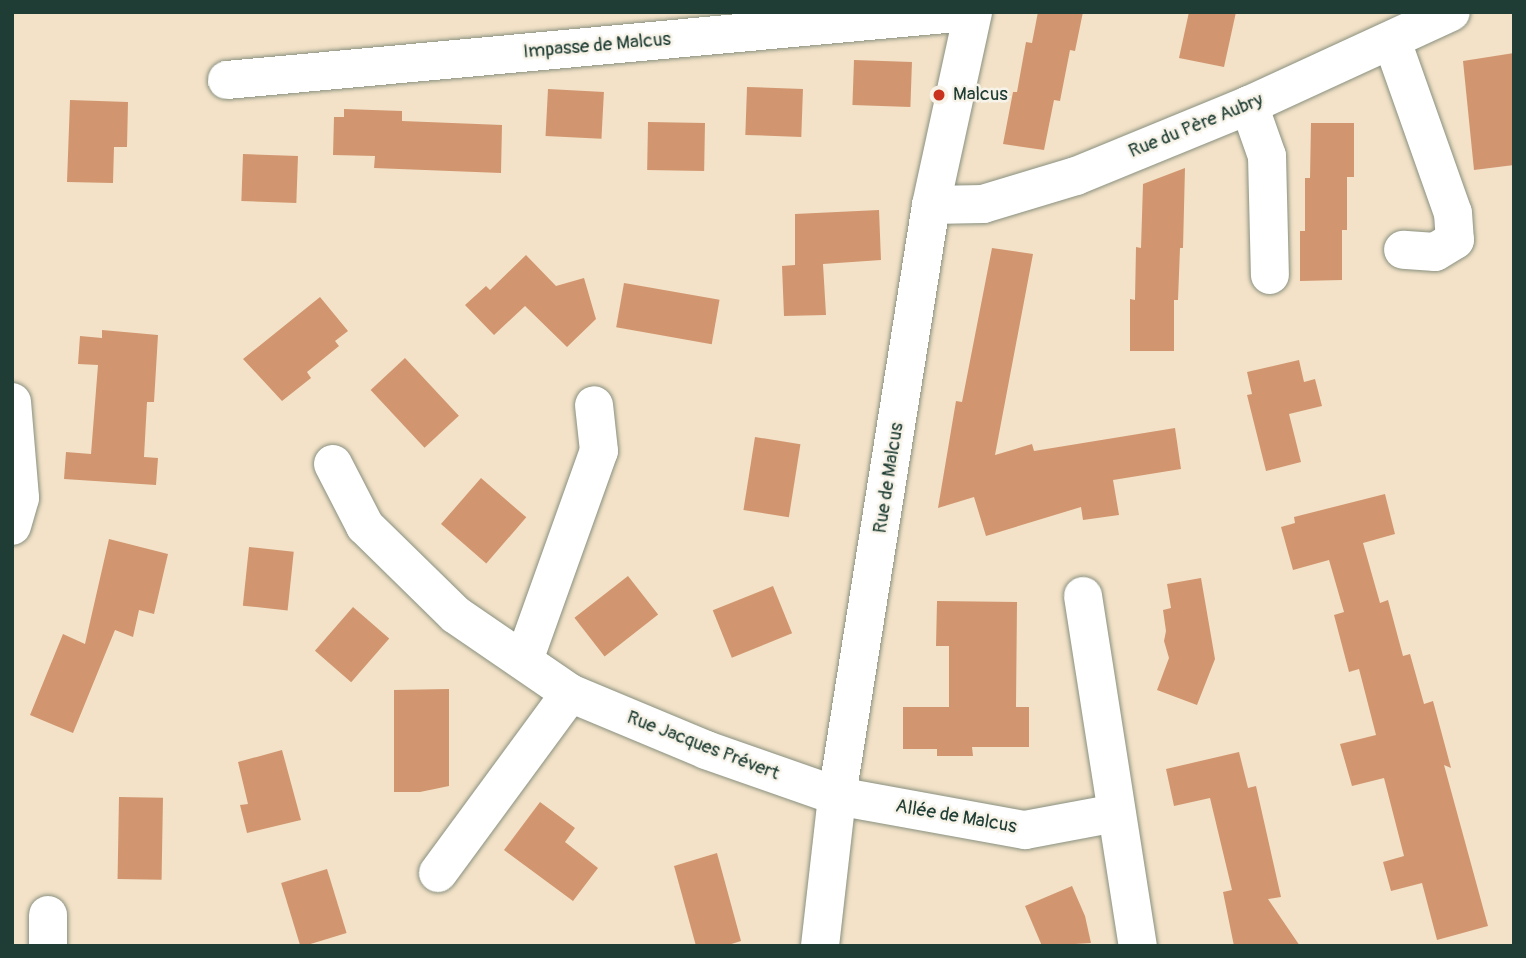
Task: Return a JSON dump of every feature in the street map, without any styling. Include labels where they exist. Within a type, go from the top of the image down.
[{"type":"street","name":"Impasse de Malcus","points":[[227,80],[967,12]]},
{"type":"street","name":"Rue de Malcus","points":[[820,946],[837,796],[931,205],[973,12]]},
{"type":"street","name":"Rue du Père Aubry","points":[[931,205],[983,204],[1076,176],[1249,105],[1451,12]]},
{"type":"street","points":[[1392,41],[1453,213],[1455,240],[1435,252],[1403,250]]},
{"type":"street","points":[[1249,105],[1267,156],[1270,275]]},
{"type":"street","points":[[12,402],[20,498],[12,526]]},
{"type":"street","points":[[524,660],[599,451],[594,405]]},
{"type":"street","name":"Rue Jacques Prévert","points":[[333,464],[365,526],[456,615],[570,693],[706,750],[837,796]]},
{"type":"street","points":[[1083,596],[1139,946]]},
{"type":"street","points":[[438,873],[570,693]]},
{"type":"street","name":"Allée de Malcus","points":[[837,796],[1025,830],[1116,813]]},
{"type":"building","points":[[1038,12],[1083,12],[1075,51],[1070,50],[1060,101],[1054,100],[1044,150],[1003,144],[1013,92],[1017,92],[1026,42],[1032,43]]},
{"type":"building","points":[[1189,12],[1236,12],[1224,67],[1179,58]]},
{"type":"building","points":[[1514,53],[1514,165],[1474,170],[1463,61]]},
{"type":"building","points":[[854,60],[912,62],[910,107],[852,105]]},
{"type":"building","points":[[747,87],[803,89],[801,137],[745,135]]},
{"type":"building","points":[[548,89],[604,92],[601,139],[546,136]]},
{"type":"building","points":[[70,100],[128,102],[127,147],[114,147],[113,183],[67,182]]},
{"type":"building","points":[[344,109],[402,111],[402,121],[502,125],[501,173],[374,168],[375,156],[333,155],[334,117],[344,117]]},
{"type":"building","points":[[648,122],[705,123],[704,171],[647,170]]},
{"type":"building","points":[[1311,123],[1354,123],[1354,177],[1347,177],[1347,230],[1342,230],[1342,280],[1300,281],[1300,231],[1305,231],[1305,178],[1310,178]]},
{"type":"building","points":[[243,154],[298,156],[296,203],[241,201]]},
{"type":"building","points":[[1185,168],[1183,248],[1180,248],[1178,300],[1174,300],[1174,351],[1130,351],[1130,299],[1135,300],[1136,247],[1141,248],[1143,184]]},
{"type":"building","points":[[879,210],[881,260],[823,264],[826,315],[784,316],[782,266],[795,265],[795,214]]},
{"type":"building","points":[[992,248],[1033,254],[995,455],[1032,444],[1034,451],[1175,428],[1181,469],[1113,480],[1119,515],[1083,520],[1081,507],[986,536],[974,497],[938,508],[956,401],[962,402]]},
{"type":"building","points":[[526,255],[556,286],[584,278],[596,319],[567,347],[525,306],[494,335],[465,305],[486,286],[490,290]]},
{"type":"building","points":[[624,283],[720,300],[712,344],[616,327]]},
{"type":"building","points":[[320,297],[348,331],[335,341],[339,346],[307,372],[311,378],[282,401],[243,359]]},
{"type":"building","points":[[102,330],[158,335],[154,402],[147,402],[144,457],[158,458],[156,485],[64,479],[66,452],[91,454],[98,365],[78,364],[80,336],[102,338]]},
{"type":"building","points":[[405,358],[459,416],[425,448],[371,390]]},
{"type":"building","points":[[1299,360],[1304,382],[1315,379],[1322,406],[1289,414],[1301,462],[1266,471],[1247,395],[1252,394],[1247,372]]},
{"type":"building","points":[[755,437],[800,444],[789,517],[743,510]]},
{"type":"building","points":[[481,478],[526,517],[486,563],[441,524]]},
{"type":"building","points":[[1385,494],[1395,534],[1363,543],[1380,603],[1388,600],[1403,656],[1410,654],[1424,704],[1433,701],[1451,768],[1444,765],[1488,926],[1437,940],[1422,883],[1391,891],[1383,862],[1404,856],[1384,778],[1352,786],[1340,744],[1376,735],[1359,669],[1349,672],[1334,615],[1344,612],[1329,560],[1293,570],[1281,527],[1295,523],[1294,517]]},
{"type":"building","points":[[109,539],[168,554],[154,614],[139,610],[133,637],[115,630],[73,733],[30,715],[63,634],[85,644]]},
{"type":"building","points":[[249,547],[294,552],[288,610],[243,606]]},
{"type":"building","points":[[628,576],[658,615],[605,656],[574,618]]},
{"type":"building","points":[[1201,578],[1215,659],[1197,705],[1157,690],[1169,658],[1164,641],[1166,631],[1163,610],[1171,608],[1167,584]]},
{"type":"building","points":[[773,586],[792,633],[732,658],[713,610]]},
{"type":"building","points":[[937,601],[1017,602],[1016,707],[1029,707],[1029,747],[972,747],[973,756],[937,756],[937,749],[903,749],[903,707],[949,707],[949,646],[936,646]]},
{"type":"building","points":[[353,607],[389,638],[351,682],[315,651]]},
{"type":"building","points":[[449,689],[449,786],[420,792],[394,792],[394,690]]},
{"type":"building","points":[[282,750],[301,820],[247,833],[240,805],[248,804],[238,762]]},
{"type":"building","points":[[1239,752],[1248,788],[1256,786],[1281,897],[1268,899],[1300,946],[1234,946],[1223,892],[1232,890],[1210,798],[1174,806],[1166,769]]},
{"type":"building","points":[[119,797],[163,798],[162,880],[118,879]]},
{"type":"building","points":[[540,802],[575,828],[565,842],[598,868],[573,901],[504,850]]},
{"type":"building","points":[[717,853],[741,941],[725,946],[696,946],[674,866]]},
{"type":"building","points":[[327,869],[347,933],[300,946],[281,883]]},
{"type":"building","points":[[1072,886],[1085,916],[1091,943],[1042,946],[1025,906]]},
{"type":"place","name":"Malcus","points":[[939,95]]}]
